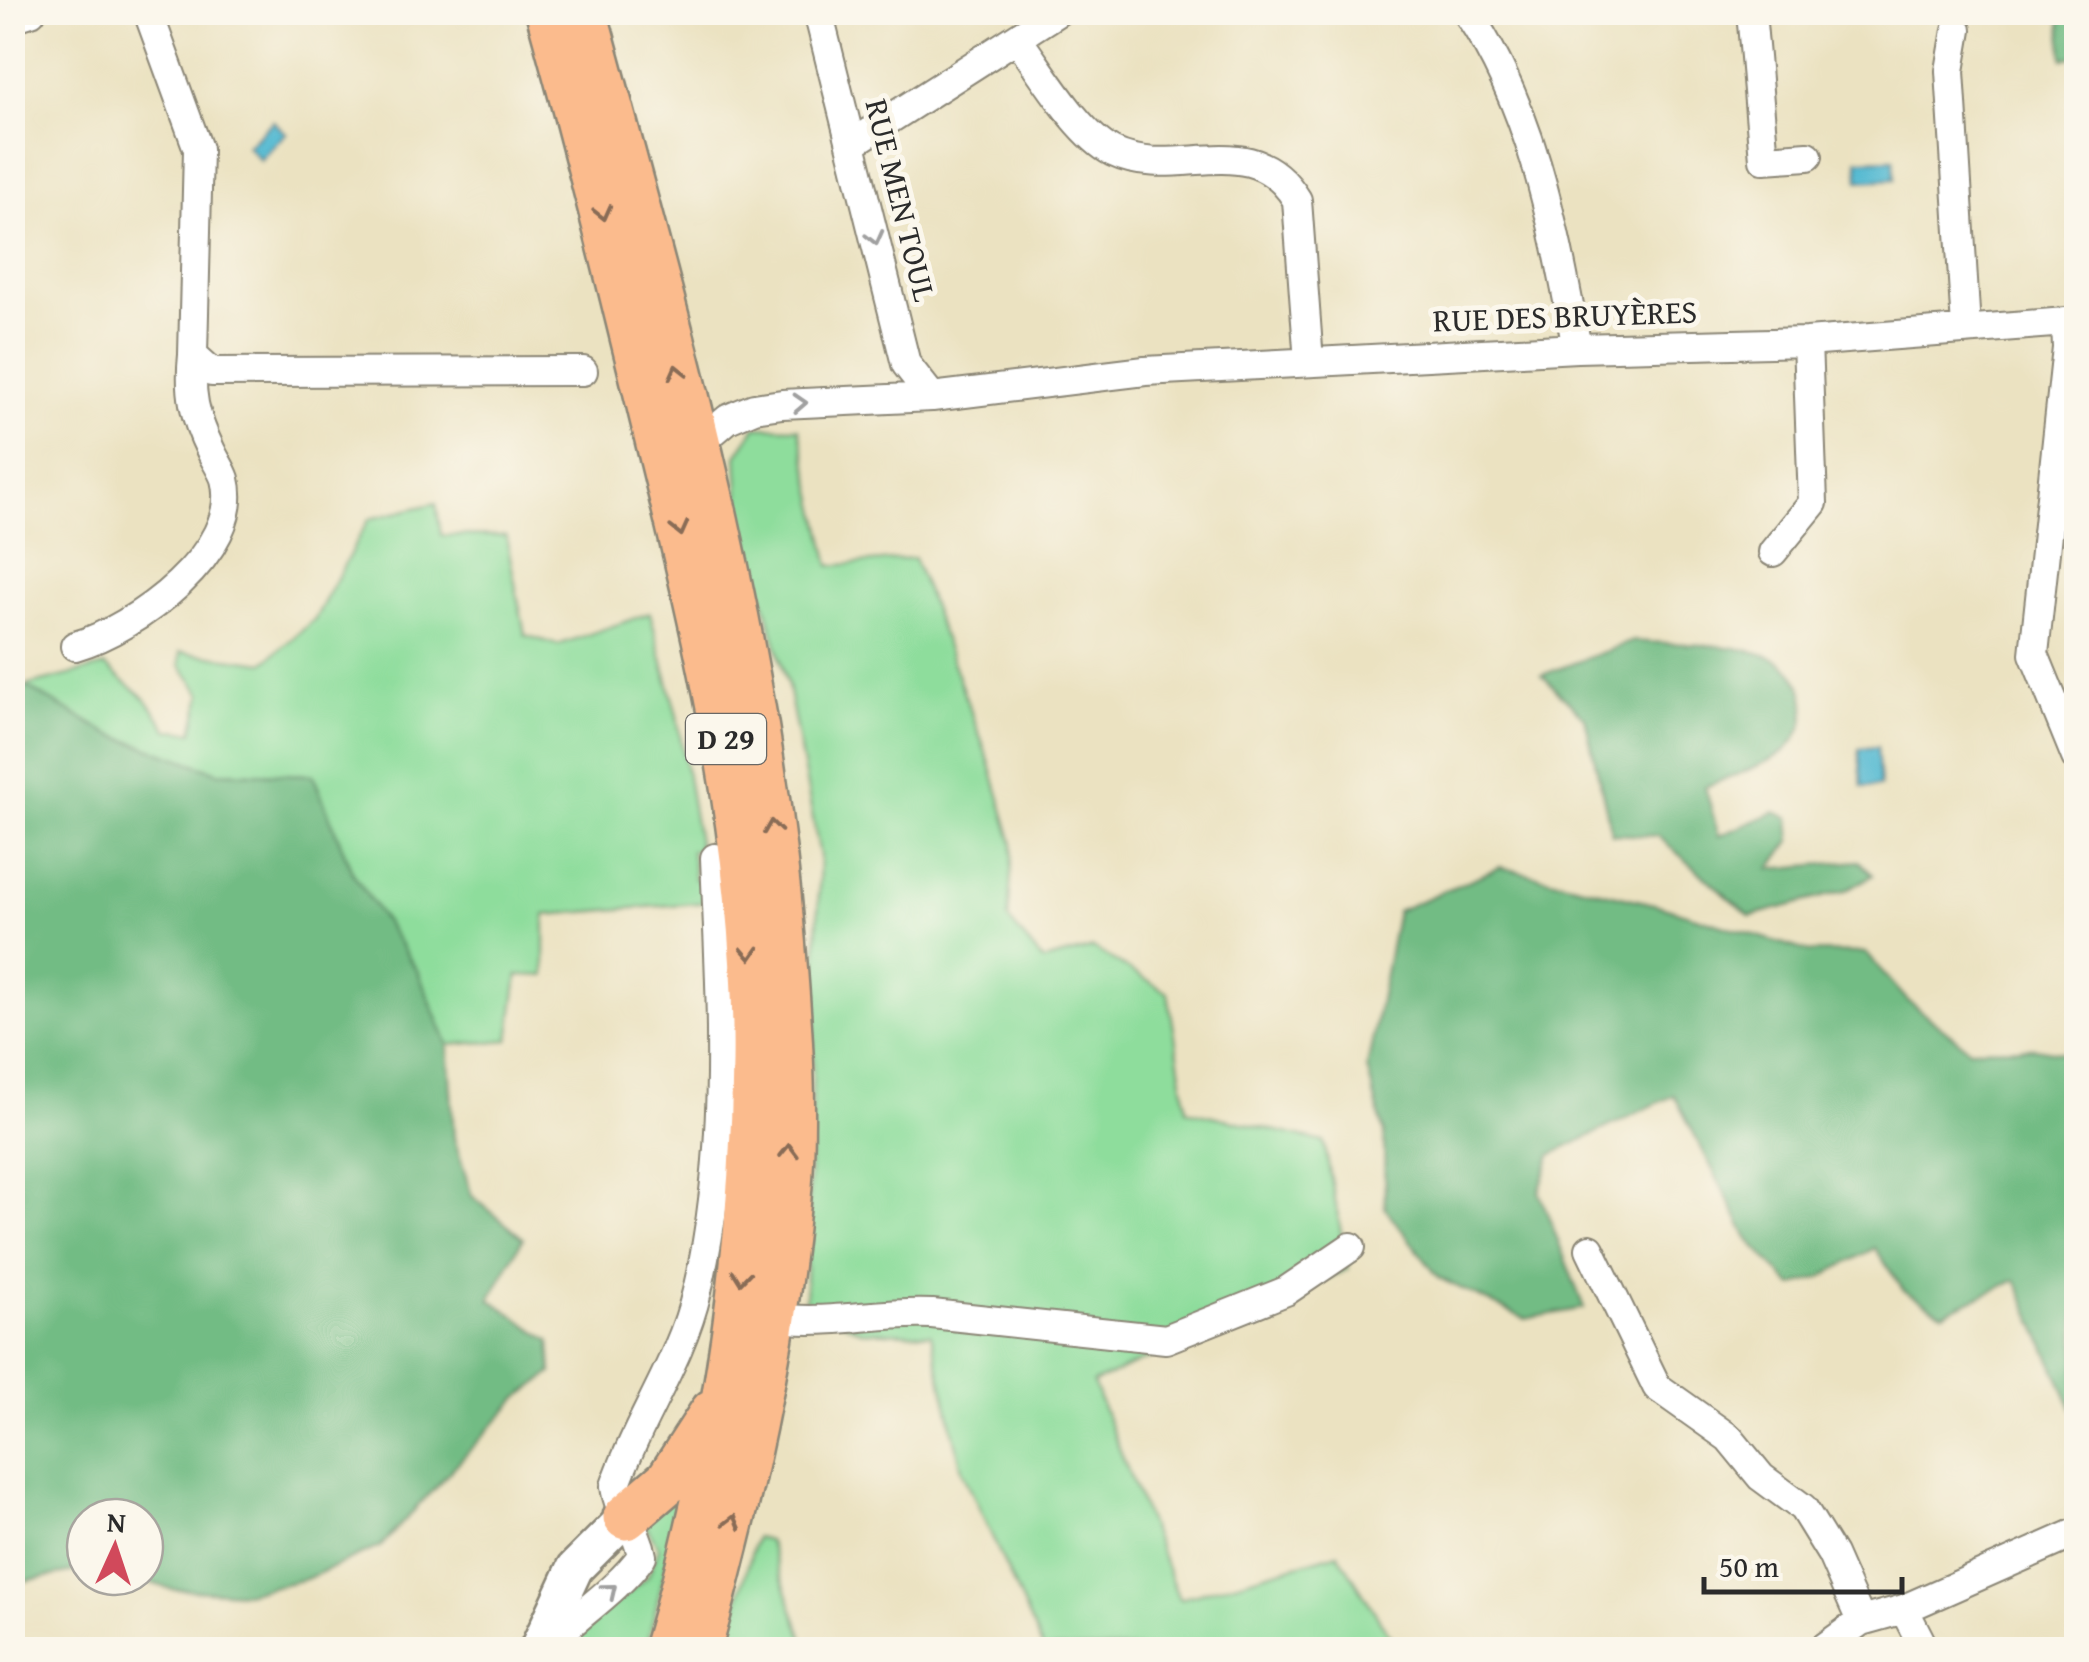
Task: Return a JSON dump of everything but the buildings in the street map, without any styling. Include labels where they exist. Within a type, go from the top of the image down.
[{"type":"main road","name":"D 29","points":[[553,12],[596,119],[702,467],[752,689],[775,848],[789,1020],[788,1196],[745,1476],[698,1650]]},
{"type":"main road","points":[[587,12],[596,119]]},
{"type":"main road","name":"D 29","points":[[596,119],[708,645],[734,788],[755,1060],[750,1190],[731,1374],[693,1558],[666,1650]]},
{"type":"main road","points":[[626,1517],[669,1480],[700,1437],[731,1374]]},
{"type":"street","points":[[12,18],[31,12]]},
{"type":"street","points":[[75,646],[103,638],[130,623],[176,586],[206,552],[226,512],[225,480],[190,407],[198,150],[148,12]]},
{"type":"street","name":"RUE MEN TOUL","points":[[818,12],[906,364],[932,397]]},
{"type":"street","points":[[851,144],[1057,12]]},
{"type":"street","points":[[1467,12],[1504,76],[1538,166],[1577,348]]},
{"type":"street","points":[[1751,12],[1764,159],[1808,156]]},
{"type":"street","points":[[1958,30],[1950,71],[1966,328]]},
{"type":"street","points":[[1018,40],[1076,118],[1110,151],[1144,162],[1230,160],[1269,166],[1283,178],[1297,200],[1309,362]]},
{"type":"street","name":"RUE DES BRUYÈRES","points":[[702,467],[708,436],[728,420],[754,408],[932,397],[1145,370],[1577,348],[1807,342],[2071,314],[2034,654],[2067,719],[2076,757]]},
{"type":"street","points":[[1773,552],[1813,503],[1807,342]]},
{"type":"street","points":[[193,354],[212,372],[584,372]]},
{"type":"street","points":[[540,1650],[575,1568],[626,1517],[617,1505],[614,1486],[670,1374],[697,1292],[724,1089],[715,858]]},
{"type":"street","points":[[771,1317],[828,1322],[904,1312],[1042,1322],[1166,1339],[1286,1291],[1351,1247]]},
{"type":"street","points":[[1590,1249],[1657,1387],[1729,1438],[1760,1477],[1802,1508],[1832,1555],[1861,1621]]},
{"type":"street","points":[[1821,1650],[1861,1621],[1904,1609],[2076,1533]]},
{"type":"street","points":[[1904,1609],[1925,1650]]},
{"type":"shaded area","points":[[12,626],[25,686],[13,688],[12,688]]},
{"type":"green space","points":[[2060,13],[2076,13],[2076,56],[2063,59]]},
{"type":"green space","points":[[756,427],[799,428],[830,566],[914,558],[989,761],[1013,844],[1008,919],[1043,961],[1093,948],[1168,993],[1187,1110],[1324,1142],[1348,1269],[1093,1383],[1179,1599],[1338,1553],[1398,1649],[1043,1649],[962,1470],[931,1334],[860,1331],[805,1302],[820,856],[788,686],[740,515],[737,456]]},
{"type":"green space","points":[[436,503],[441,535],[506,536],[525,635],[558,645],[650,613],[677,716],[699,848],[691,851],[695,879],[706,882],[710,902],[545,915],[545,976],[518,975],[509,1040],[448,1045],[418,972],[352,872],[313,775],[217,772],[109,734],[25,686],[105,666],[146,699],[168,730],[193,732],[202,694],[180,665],[180,652],[264,663],[315,619],[369,519]]},
{"type":"green space","points":[[1633,641],[1750,651],[1779,661],[1790,670],[1803,694],[1804,721],[1782,753],[1705,787],[1719,836],[1775,812],[1789,818],[1791,841],[1770,869],[1859,861],[1873,875],[1845,891],[1750,916],[1658,836],[1612,834],[1585,718],[1542,675]]},
{"type":"green space","points":[[25,686],[109,734],[217,772],[313,775],[352,872],[418,972],[448,1044],[454,1138],[472,1196],[523,1238],[490,1299],[550,1341],[552,1373],[518,1398],[381,1546],[306,1579],[244,1593],[165,1587],[165,1497],[65,1497],[65,1574],[13,1583],[12,688]]},
{"type":"green space","points":[[1500,867],[1654,904],[1810,952],[1866,953],[1908,1001],[1969,1049],[2035,1048],[2076,1055],[2076,1407],[2072,1408],[2016,1280],[1943,1313],[1904,1291],[1875,1248],[1817,1279],[1792,1286],[1749,1240],[1674,1095],[1551,1155],[1539,1192],[1584,1308],[1525,1319],[1439,1278],[1385,1208],[1384,1133],[1367,1068],[1397,911]]},
{"type":"green space","points":[[674,1498],[681,1504],[646,1649],[559,1650],[648,1576],[659,1548],[641,1518]]},
{"type":"green space","points":[[756,1537],[768,1540],[807,1649],[724,1649]]},
{"type":"water","points":[[273,121],[286,133],[260,160],[247,146]]},
{"type":"water","points":[[1894,159],[1895,179],[1859,181],[1858,160]]},
{"type":"water","points":[[1877,747],[1880,786],[1862,787],[1859,749]]}]
